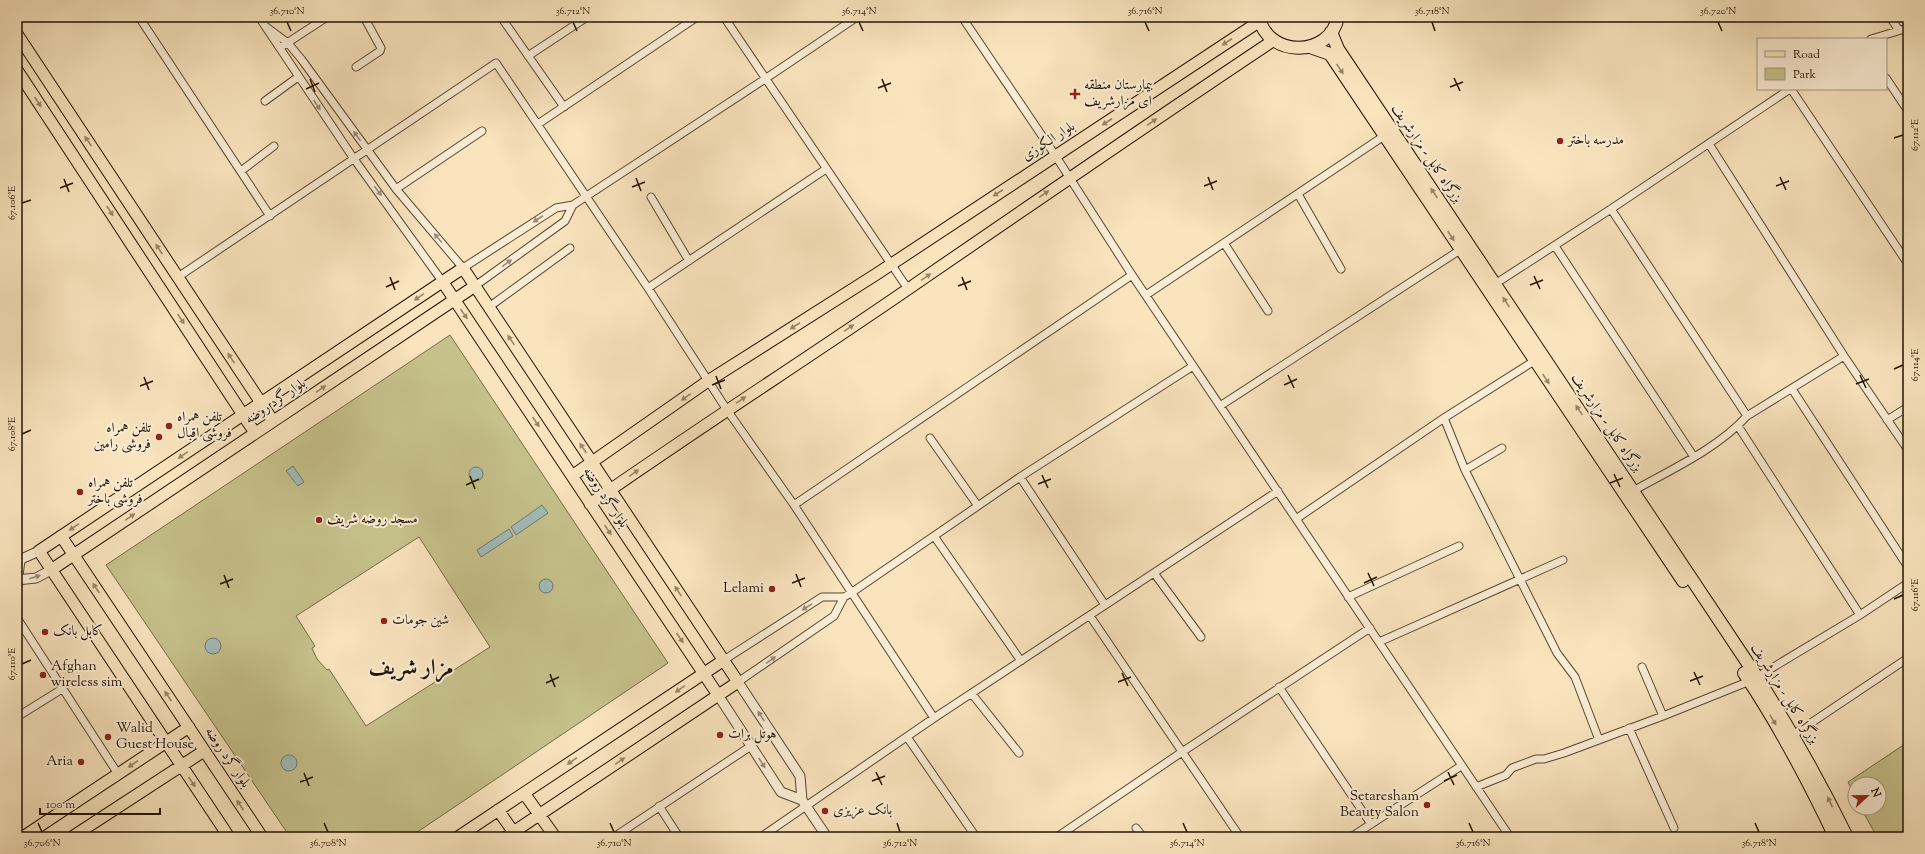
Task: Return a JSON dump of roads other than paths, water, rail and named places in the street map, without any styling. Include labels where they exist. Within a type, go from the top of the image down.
[{"type":"highway","points":[[1259,19],[1265,32],[1274,40],[1285,46],[1297,49],[1310,47],[1322,41],[1332,32],[1338,17]]},
{"type":"highway","name":"بزرگراه کابل - مزارشریف","points":[[1332,32],[1338,49],[1633,491],[1753,679],[1804,773],[1835,837]]},
{"type":"highway","name":"بزرگراه کابل - مزارشریف","points":[[1310,47],[1330,54],[1534,361],[1793,735],[1819,781],[1847,837]]},
{"type":"main road","name":"بلوار الکوزی","points":[[572,476],[708,381],[875,275],[1259,19]]},
{"type":"main road","points":[[17,34],[274,421]]},
{"type":"main road","points":[[590,504],[894,298],[1069,177],[1274,40]]},
{"type":"main road","points":[[17,70],[255,433]]},
{"type":"main road","name":"بلوار گرد روضه","points":[[39,551],[463,268],[738,682]]},
{"type":"main road","name":"بلوار گرد روضه","points":[[442,281],[718,695]]},
{"type":"main road","name":"بلوار گرد روضه","points":[[51,570],[475,286]]},
{"type":"main road","name":"بلوار گرد روضه","points":[[61,536],[262,837]]},
{"type":"main road","points":[[39,551],[229,837]]},
{"type":"main road","points":[[458,837],[724,660]]},
{"type":"main road","points":[[498,810],[512,835],[540,814],[738,682]]},
{"type":"main road","points":[[23,837],[189,727]]},
{"type":"main road","points":[[72,837],[204,751]]},
{"type":"main road","points":[[524,793],[555,837]]},
{"type":"street","points":[[139,17],[270,216]]},
{"type":"street","points":[[259,17],[354,159],[442,281]]},
{"type":"street","points":[[280,48],[328,17]]},
{"type":"street","points":[[356,68],[381,48],[364,17]]},
{"type":"street","points":[[501,17],[564,107]]},
{"type":"street","points":[[528,56],[587,17]]},
{"type":"street","points":[[538,124],[697,17]]},
{"type":"street","points":[[724,17],[765,80],[890,264],[908,288]]},
{"type":"street","points":[[475,286],[564,221],[574,205],[586,196],[765,80],[857,17]]},
{"type":"street","points":[[962,17],[1055,155],[1132,275],[1510,837]]},
{"type":"street","points":[[1890,17],[1898,29]]},
{"type":"street","points":[[265,26],[288,43],[325,89],[367,151],[396,189],[463,268],[556,208],[574,205]]},
{"type":"street","points":[[1875,38],[1898,29],[1908,28]]},
{"type":"street","points":[[178,277],[496,63],[648,288],[727,410],[794,505],[934,718]]},
{"type":"street","points":[[265,101],[298,77]]},
{"type":"street","points":[[1887,80],[1908,111]]},
{"type":"street","points":[[1495,284],[1555,246],[1790,90]]},
{"type":"street","points":[[1792,90],[1908,264]]},
{"type":"street","points":[[396,189],[482,131]]},
{"type":"street","points":[[1146,295],[1384,136]]},
{"type":"street","points":[[1709,144],[1844,356],[1908,450]]},
{"type":"street","points":[[241,172],[274,146]]},
{"type":"street","points":[[648,288],[826,169]]},
{"type":"street","points":[[1298,194],[1341,269]]},
{"type":"street","points":[[651,197],[689,261]]},
{"type":"street","points":[[1611,209],[1747,416]]},
{"type":"street","points":[[1224,243],[1268,311]]},
{"type":"street","points":[[1555,246],[1694,457]]},
{"type":"street","points":[[489,307],[570,248]]},
{"type":"street","points":[[1220,406],[1460,250]]},
{"type":"street","points":[[794,505],[1132,275]]},
{"type":"street","points":[[1633,491],[1694,457],[1738,426],[1747,416],[1844,356]]},
{"type":"street","points":[[1296,519],[1444,418],[1534,361]]},
{"type":"street","points":[[724,660],[822,597],[844,597],[851,593],[1020,477],[1194,366]]},
{"type":"street","points":[[1792,389],[1908,567]]},
{"type":"street","points":[[1888,420],[1908,407]]},
{"type":"street","points":[[1444,418],[1465,470],[1557,653],[1575,677],[1599,740]]},
{"type":"street","points":[[1738,426],[1860,615]]},
{"type":"street","points":[[930,438],[978,506]]},
{"type":"street","points":[[1465,470],[1502,448]]},
{"type":"street","points":[[1020,477],[1105,605]]},
{"type":"street","points":[[761,837],[804,803],[907,737],[1278,491]]},
{"type":"street","points":[[934,536],[1021,661]]},
{"type":"street","points":[[1348,597],[1459,546]]},
{"type":"street","points":[[17,592],[19,560],[39,551]]},
{"type":"street","points":[[1379,642],[1563,560]]},
{"type":"street","points":[[18,580],[36,578],[51,570]]},
{"type":"street","points":[[1154,573],[1202,637]]},
{"type":"street","points":[[1476,787],[1506,775],[1512,768],[1536,759],[1544,759],[1564,753],[1663,716],[1753,679],[1860,615],[1908,583]]},
{"type":"street","points":[[827,837],[804,803],[800,776],[738,682],[834,616],[844,597]]},
{"type":"street","points":[[1090,616],[1240,837]]},
{"type":"street","points":[[17,618],[118,774]]},
{"type":"street","points":[[1056,837],[1279,687],[1370,628]]},
{"type":"street","points":[[1793,735],[1908,658]]},
{"type":"street","points":[[1642,667],[1663,716]]},
{"type":"street","points":[[1279,687],[1371,824]]},
{"type":"street","points":[[17,718],[62,689]]},
{"type":"street","points":[[972,694],[1019,752]]},
{"type":"street","points":[[718,695],[781,792],[804,803]]},
{"type":"street","points":[[1629,728],[1674,828]]},
{"type":"street","points":[[907,737],[976,837]]},
{"type":"street","points":[[614,837],[751,746]]},
{"type":"street","points":[[1352,837],[1461,766]]},
{"type":"street","points":[[659,806],[679,837]]},
{"type":"street","points":[[1136,828],[1143,837]]},
{"type":"water","points":[[293,466],[304,482],[298,486],[286,471]]},
{"type":"water","points":[[476,467],[481,469],[483,474],[481,479],[476,481],[471,479],[469,474],[471,469]]},
{"type":"water","points":[[542,505],[548,513],[516,535],[511,527]]},
{"type":"water","points":[[509,529],[513,536],[481,557],[477,550]]},
{"type":"water","points":[[546,579],[551,581],[553,586],[551,591],[546,593],[541,591],[539,586],[541,581]]},
{"type":"water","points":[[213,638],[219,640],[221,646],[219,652],[213,654],[207,652],[205,646],[207,640]]},
{"type":"water","points":[[286,755],[292,755],[297,760],[295,769],[292,771],[286,771],[281,766],[281,760]]},
{"type":"place","name":"بیمارستان منطقه ای مزارشریف","points":[[1075,94]]},
{"type":"place","name":"مدرسه باختر","points":[[1560,141]]},
{"type":"place","name":"تلفن همراه فروشی اقبال","points":[[169,426]]},
{"type":"place","name":"تلفن همراه فروشی رامین","points":[[159,437]]},
{"type":"place","name":"تلفن همراه فروشی باختر","points":[[80,492]]},
{"type":"place","name":"مسجد روضه شریف","points":[[319,520]]},
{"type":"place","name":"Lelami","points":[[772,589]]},
{"type":"place","name":"شین جومات","points":[[384,621]]},
{"type":"place","name":"کابل بانک","points":[[45,632]]},
{"type":"place","name":"Afghan wireless sim","points":[[43,675]]},
{"type":"place","name":"هوتل برات","points":[[720,735]]},
{"type":"place","name":"Walid Guest House","points":[[108,737]]},
{"type":"place","name":"Aria","points":[[81,762]]},
{"type":"place","name":"Setaresham Beauty Salon","points":[[1427,805]]},
{"type":"place","name":"بانک عزیزی","points":[[825,811]]},
{"type":"district","name":"مزار شريف","points":[[411,669]]}]
